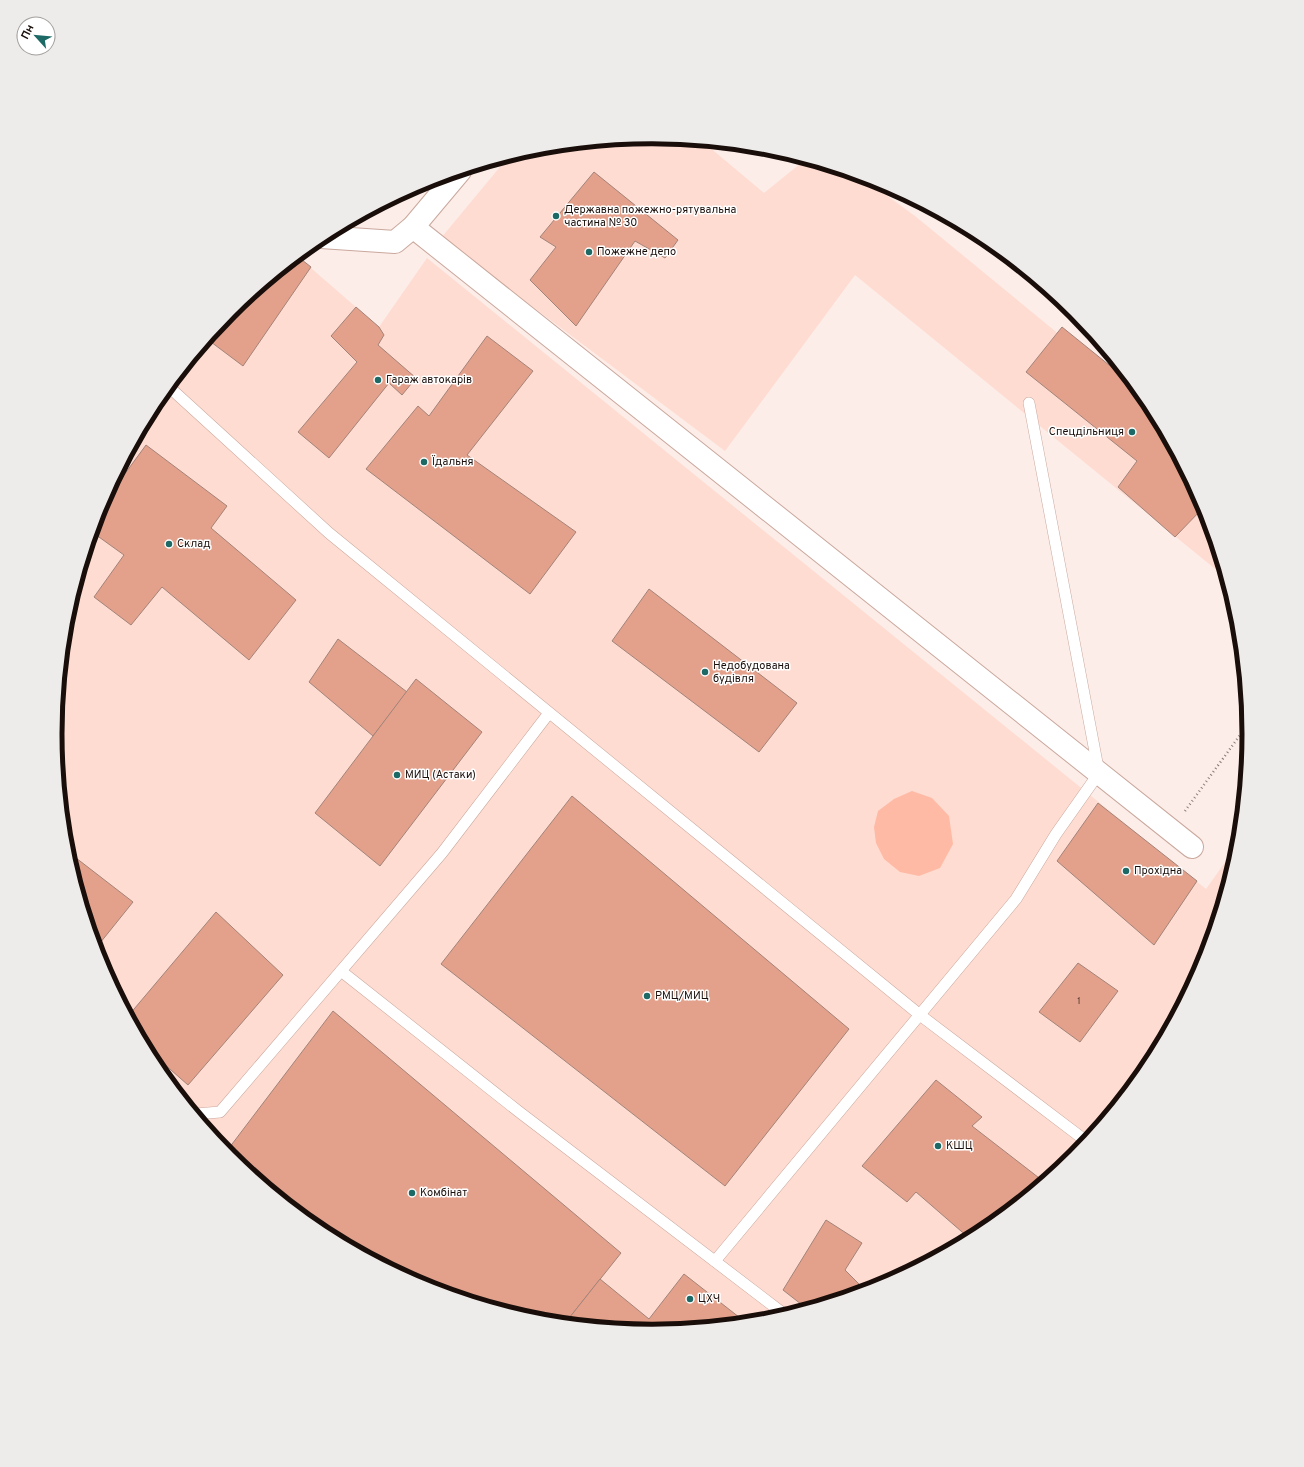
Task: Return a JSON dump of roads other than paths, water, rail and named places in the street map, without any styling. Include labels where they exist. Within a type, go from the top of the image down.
[{"type":"street","points":[[333,238],[395,242],[413,227],[454,178]]},
{"type":"street","points":[[413,227],[1192,847]]},
{"type":"lane","points":[[172,390],[329,533],[920,1015],[1082,1138]]},
{"type":"lane","points":[[714,1261],[1016,899],[1056,834],[1099,773],[1030,403]]},
{"type":"lane","points":[[200,1114],[220,1112],[442,853],[549,712]]},
{"type":"lane","points":[[341,971],[518,1111],[778,1309]]},
{"type":"place","name":"Державна пожежно-рятувальна частина № 30","points":[[556,216]]},
{"type":"place","name":"Пожежне депо","points":[[589,252]]},
{"type":"place","name":"Гараж автокарів","points":[[378,380]]},
{"type":"place","name":"Спецдільниця","points":[[1132,432]]},
{"type":"place","name":"Їдальня","points":[[424,462]]},
{"type":"place","name":"Склад","points":[[169,544]]},
{"type":"place","name":"Недобудована будівля","points":[[705,672]]},
{"type":"place","name":"МИЦ (Астаки)","points":[[397,775]]},
{"type":"place","name":"Прохідна","points":[[1126,871]]},
{"type":"place","name":"РМЦ/МИЦ","points":[[647,996]]},
{"type":"place","name":"КШЦ","points":[[938,1146]]},
{"type":"place","name":"Комбінат","points":[[412,1193]]},
{"type":"place","name":"ЦХЧ","points":[[690,1299]]}]
